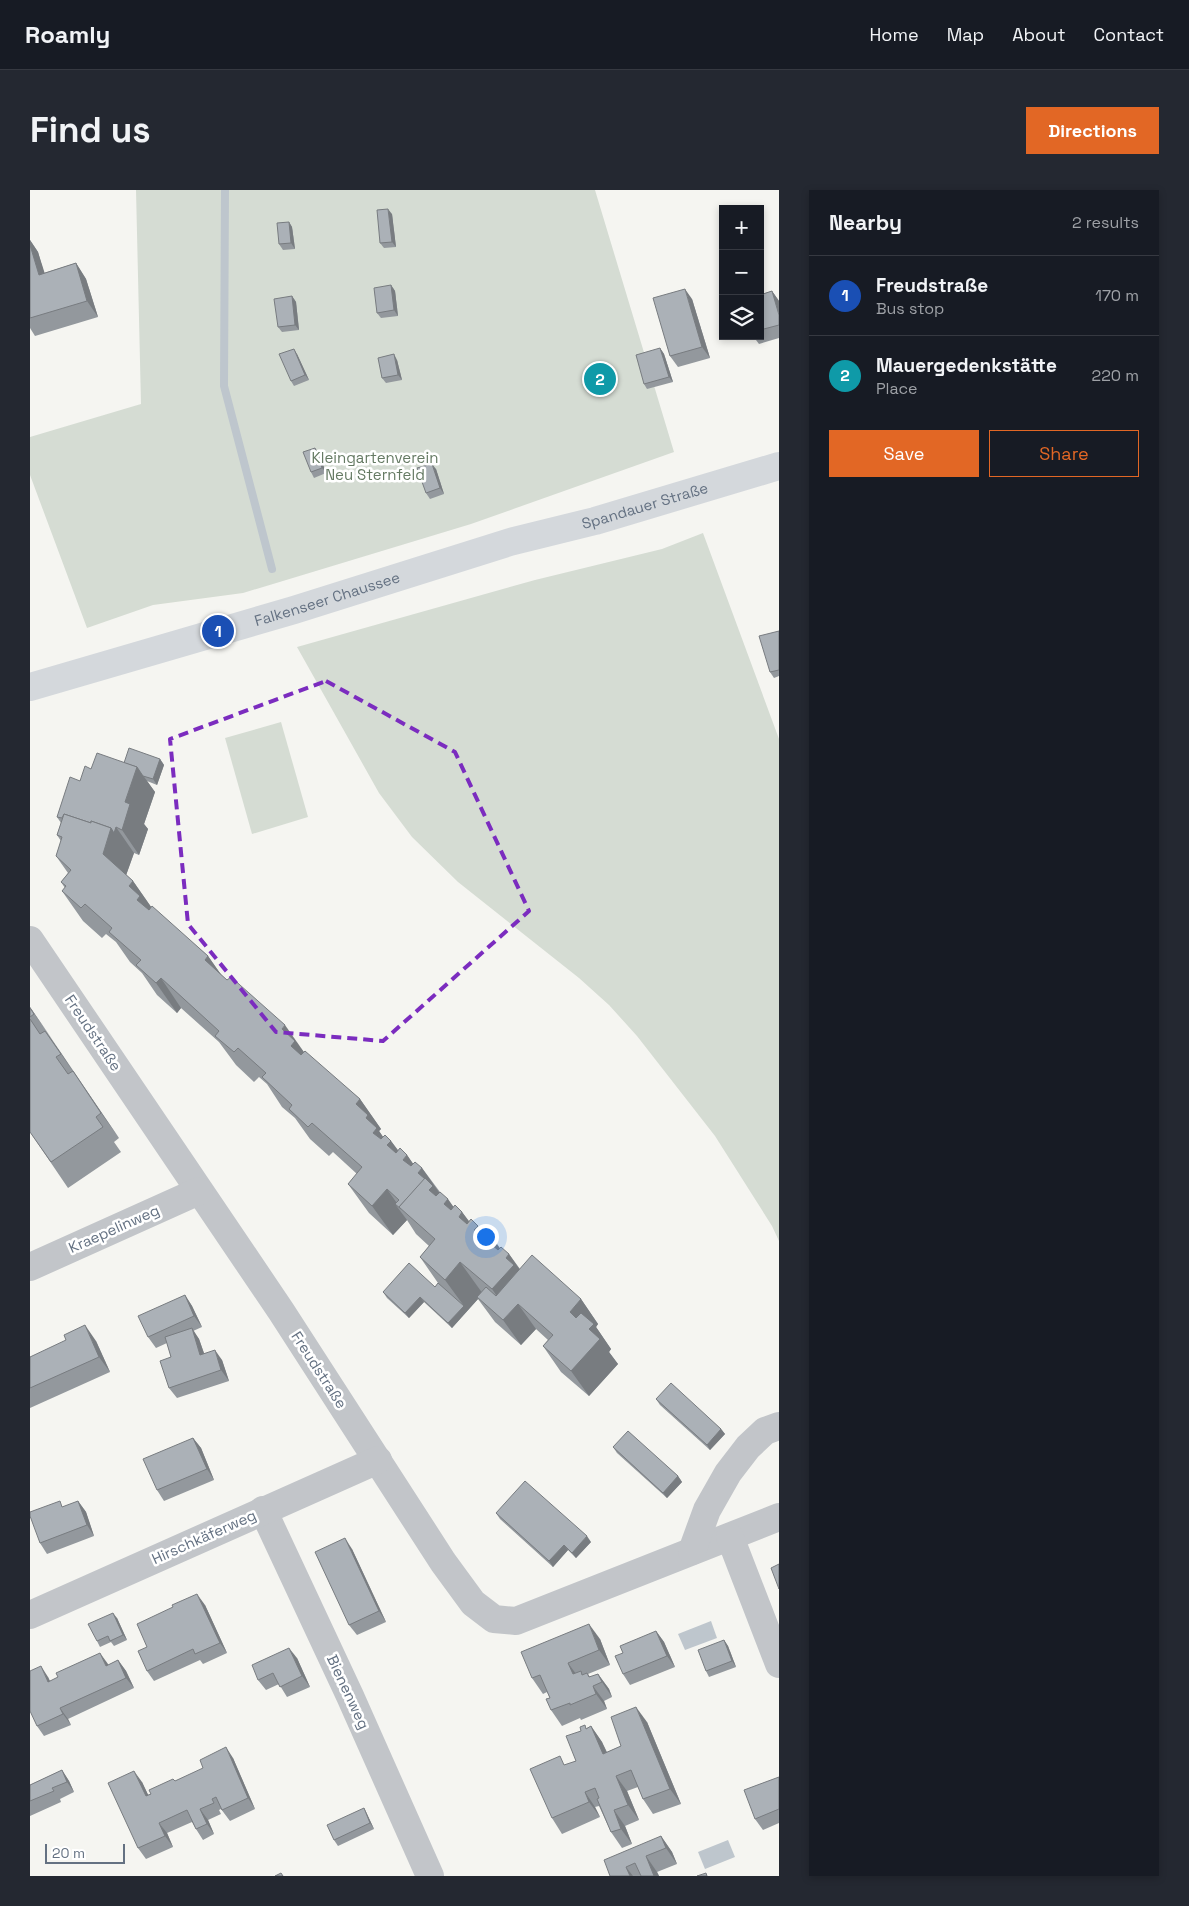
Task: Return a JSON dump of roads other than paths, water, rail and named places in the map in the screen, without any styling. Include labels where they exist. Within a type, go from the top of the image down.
[{"type":"main road","name":"Spandauer Straße","points":[[510,542],[604,519],[779,466]]},
{"type":"main road","name":"Falkenseer Chaussee","points":[[30,688],[304,607],[510,542]]},
{"type":"street","name":"Freudstraße","points":[[30,940],[473,1603],[494,1619],[516,1621],[779,1517]]},
{"type":"street","name":"Kraepelinweg","points":[[30,1267],[199,1191]]},
{"type":"street","points":[[692,1551],[708,1510],[728,1473],[748,1447],[765,1431],[779,1426]]},
{"type":"street","name":"Hirschkäferweg","points":[[30,1615],[378,1460]]},
{"type":"street","name":"Bienenweg","points":[[263,1510],[350,1696],[430,1876]]},
{"type":"street","points":[[730,1537],[779,1664]]},
{"type":"waterway","points":[[225,190],[224,386],[272,569]]},
{"type":"place","name":"Mauergedenkstätte","points":[[600,379]]},
{"type":"place","name":"Freudstraße","points":[[218,631]]},
{"type":"park label","name":"Kleingartenverein Neu Sternfeld","points":[[375,466]]}]
